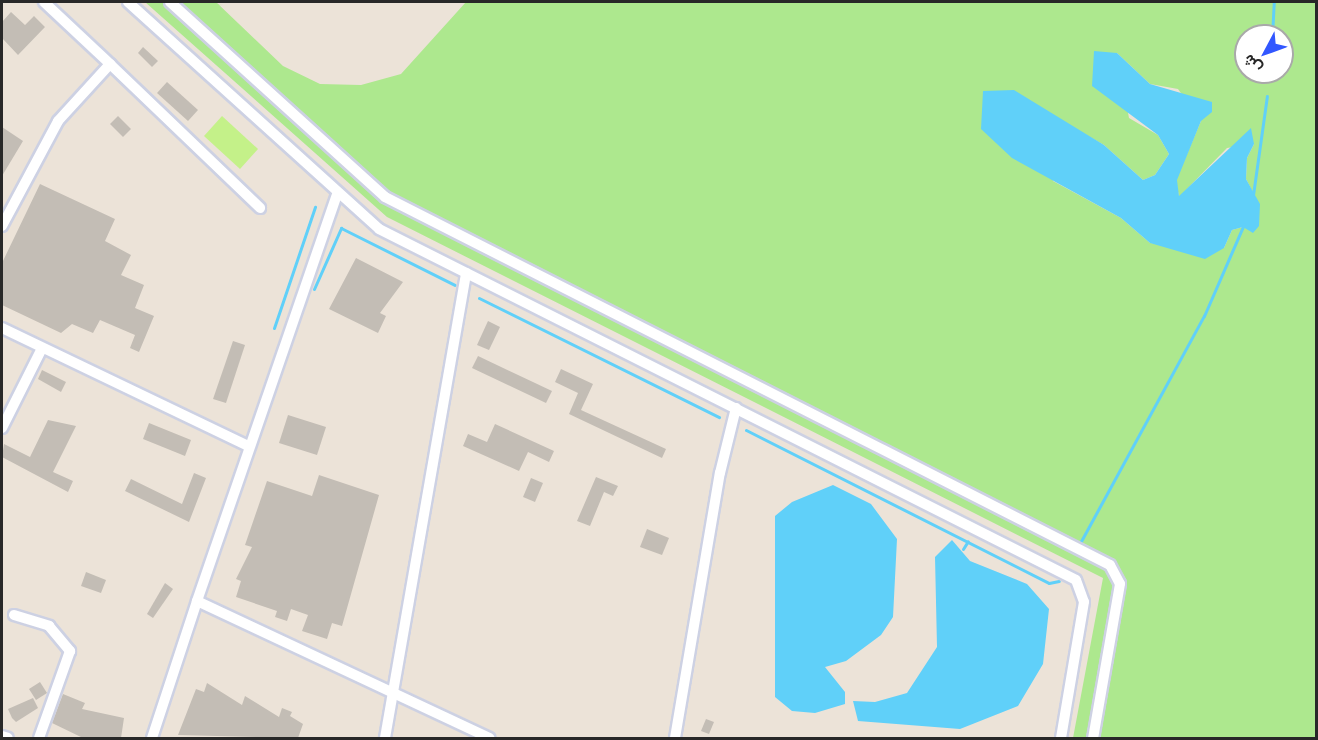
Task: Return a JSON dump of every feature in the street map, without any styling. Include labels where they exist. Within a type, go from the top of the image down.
[{"type":"lane","points":[[44,2],[260,208]]},
{"type":"lane","points":[[128,2],[337,195],[379,229],[1076,580],[1084,602],[1060,738]]},
{"type":"lane","points":[[170,2],[385,197],[1110,566],[1119,584],[1093,738]]},
{"type":"lane","points":[[2,226],[58,121],[110,64]]},
{"type":"lane","points":[[152,738],[248,446],[337,195]]},
{"type":"lane","points":[[385,738],[466,273]]},
{"type":"lane","points":[[2,328],[41,350],[248,446]]},
{"type":"lane","points":[[2,428],[41,350]]},
{"type":"lane","points":[[675,738],[736,408]]},
{"type":"lane","points":[[197,601],[392,690],[489,738]]},
{"type":"lane","points":[[14,615],[49,626],[70,651],[39,738]]},
{"type":"lane","points":[[2,736],[8,738]]},
{"type":"green space","points":[[145,2],[216,2],[283,66],[320,84],[361,85],[401,74],[466,2],[1316,2],[1316,738],[1073,738],[1103,578],[387,217]],"holes":[[[1117,53],[1150,84],[1178,89],[1201,121],[1176,180],[1179,197],[1227,148],[1254,144],[1247,158],[1246,179],[1259,204],[1243,227],[1232,230],[1224,248],[1150,243],[1121,218],[1053,181],[1041,109],[1104,145],[1143,180],[1155,175],[1169,154],[1158,135],[1129,118]]]},
{"type":"green space","points":[[222,116],[258,149],[240,169],[204,136]]},
{"type":"water","points":[[1094,51],[1117,53],[1150,84],[1212,102],[1212,112],[1201,121],[1177,180],[1179,196],[1251,128],[1254,144],[1247,158],[1246,179],[1260,204],[1259,226],[1253,233],[1243,227],[1232,230],[1224,248],[1205,259],[1150,243],[1121,218],[1012,158],[981,129],[983,91],[1014,90],[1104,145],[1143,180],[1155,175],[1169,154],[1158,135],[1092,86]]},
{"type":"water","points":[[833,485],[871,504],[897,539],[893,617],[881,635],[846,661],[825,667],[845,692],[845,704],[815,713],[792,711],[775,697],[775,516],[792,502]]},
{"type":"water","points":[[952,540],[970,561],[1027,584],[1049,609],[1043,664],[1018,706],[960,729],[858,721],[853,701],[875,702],[907,693],[937,647],[935,557]]},
{"type":"building","points":[[11,12],[25,25],[34,16],[45,27],[18,55],[2,38],[2,22]]},
{"type":"building","points":[[143,47],[158,61],[152,67],[138,53]]},
{"type":"building","points":[[167,82],[198,110],[188,121],[157,93]]},
{"type":"building","points":[[118,116],[131,129],[123,137],[110,124]]},
{"type":"building","points":[[2,127],[23,141],[2,176]]},
{"type":"building","points":[[40,184],[115,219],[105,241],[131,255],[121,275],[144,285],[135,308],[154,316],[139,352],[130,348],[135,335],[100,320],[93,333],[72,324],[61,333],[2,305],[2,263]]},
{"type":"building","points":[[356,258],[403,282],[380,313],[386,316],[378,333],[329,309]]},
{"type":"building","points":[[488,321],[500,327],[489,350],[477,345]]},
{"type":"building","points":[[233,341],[245,345],[226,403],[213,399]]},
{"type":"building","points":[[478,356],[552,391],[546,403],[472,368]]},
{"type":"building","points":[[561,369],[593,384],[581,410],[666,449],[662,458],[569,414],[578,393],[555,382]]},
{"type":"building","points":[[42,370],[66,382],[61,392],[38,379]]},
{"type":"building","points":[[288,415],[326,427],[317,455],[279,443]]},
{"type":"building","points":[[48,420],[76,426],[53,472],[73,481],[68,492],[2,457],[4,444],[30,457]]},
{"type":"building","points":[[149,423],[191,440],[185,456],[143,439]]},
{"type":"building","points":[[495,424],[554,451],[549,462],[528,452],[519,471],[463,446],[468,434],[487,442]]},
{"type":"building","points":[[194,473],[206,478],[189,522],[125,491],[131,479],[182,504]]},
{"type":"building","points":[[319,475],[379,495],[342,626],[332,623],[327,639],[302,631],[308,615],[291,609],[287,621],[275,617],[277,611],[236,597],[241,581],[236,579],[252,547],[245,545],[267,481],[312,496]]},
{"type":"building","points":[[596,477],[618,486],[613,496],[604,492],[590,526],[577,521]]},
{"type":"building","points":[[531,478],[543,483],[535,502],[523,497]]},
{"type":"building","points":[[647,529],[669,538],[662,555],[640,547]]},
{"type":"building","points":[[86,572],[106,580],[101,593],[81,586]]},
{"type":"building","points":[[165,583],[173,589],[153,618],[147,614]]},
{"type":"building","points":[[40,682],[47,693],[36,700],[29,689]]},
{"type":"building","points":[[207,683],[242,705],[245,696],[279,717],[282,708],[292,712],[290,716],[303,724],[298,738],[178,735],[196,689],[204,692]]},
{"type":"building","points":[[63,694],[85,703],[82,709],[124,718],[121,738],[83,738],[52,723]]},
{"type":"building","points":[[33,698],[38,708],[16,722],[8,709]]},
{"type":"building","points":[[706,719],[714,722],[709,734],[701,731]]},
{"type":"waterway","points":[[1273,24],[1274,2]]},
{"type":"waterway","points":[[1253,195],[1267,96]]},
{"type":"waterway","points":[[274,328],[315,207]]},
{"type":"waterway","points":[[1080,543],[1204,316],[1244,224]]},
{"type":"waterway","points":[[314,289],[341,228],[455,285]]},
{"type":"waterway","points":[[479,298],[719,417]]},
{"type":"waterway","points":[[746,430],[1049,583],[1059,581]]},
{"type":"waterway","points":[[963,549],[968,541]]}]
